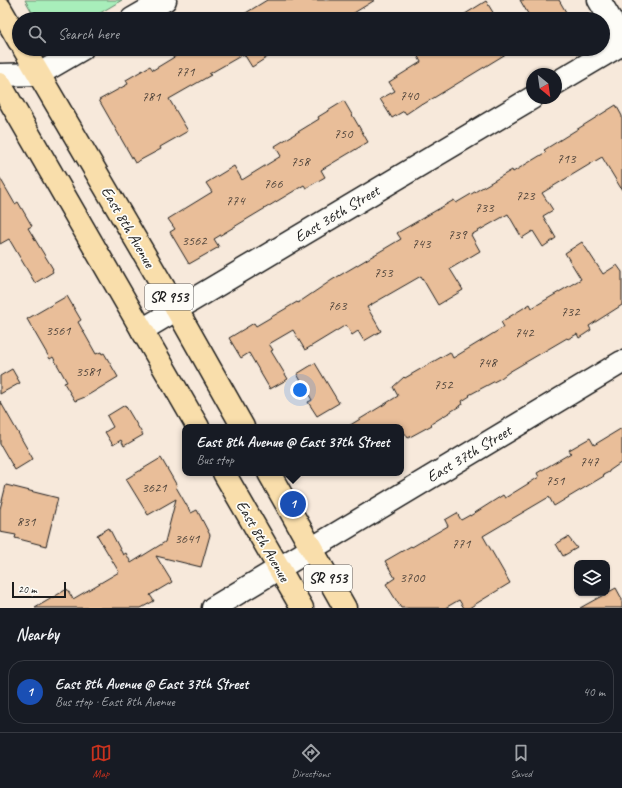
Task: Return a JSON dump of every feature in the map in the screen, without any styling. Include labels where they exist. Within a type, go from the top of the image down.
[{"type":"main road","points":[[0,8],[12,29]]},
{"type":"main road","name":"East 8th Avenue","points":[[28,56],[177,310],[241,424]]},
{"type":"main road","name":"SR 953","points":[[0,84],[196,424]]},
{"type":"main road","name":"East 8th Avenue","points":[[226,476],[302,608]]},
{"type":"main road","name":"SR 953","points":[[271,476],[345,608]]},
{"type":"street","points":[[144,12],[165,0]]},
{"type":"street","points":[[599,0],[606,12]]},
{"type":"street","points":[[610,19],[622,39]]},
{"type":"street","points":[[610,51],[622,44]]},
{"type":"street","points":[[0,75],[39,74],[70,56]]},
{"type":"street","points":[[562,79],[602,56]]},
{"type":"street","name":"East 36th Street","points":[[142,330],[526,102]]},
{"type":"street","name":"East 37th Street","points":[[213,608],[622,362]]},
{"type":"green space","points":[[25,0],[122,0],[102,12],[32,12]]},
{"type":"building","points":[[267,0],[375,0],[355,12],[247,12]]},
{"type":"building","points":[[520,0],[559,0],[566,12],[527,12]]},
{"type":"building","points":[[486,1],[493,12],[468,12]]},
{"type":"building","points":[[176,56],[240,56],[169,99],[188,131],[160,147],[161,149],[135,163],[99,100],[128,84],[126,80],[150,66],[153,70]]},
{"type":"building","points":[[245,56],[269,56],[252,67]]},
{"type":"building","points":[[418,56],[502,56],[406,114],[404,111],[392,118],[380,99],[395,91],[389,82],[421,62]]},
{"type":"building","points":[[344,101],[368,142],[321,170],[325,177],[306,188],[304,185],[214,239],[219,247],[189,264],[170,232],[175,229],[168,219],[212,192],[206,183],[234,166],[242,180],[281,156],[275,146],[319,119],[318,117]]},
{"type":"building","points":[[616,105],[622,116],[622,190],[602,157],[542,193],[553,210],[543,216],[556,238],[543,247],[533,231],[522,238],[508,214],[471,235],[480,251],[450,269],[463,290],[438,305],[421,276],[367,307],[381,331],[364,341],[358,331],[352,335],[346,325],[305,350],[293,330],[269,344],[273,350],[271,351],[288,379],[270,389],[249,353],[241,358],[229,338],[254,323],[256,326],[297,302],[298,303],[332,280],[401,239],[397,233],[454,200],[456,203],[512,170],[513,172],[546,152],[544,150]]},
{"type":"building","points":[[0,178],[15,204],[18,202],[32,226],[28,228],[53,269],[53,272],[35,283],[9,239],[0,244]]},
{"type":"building","points":[[582,242],[603,274],[617,265],[622,272],[622,305],[589,326],[591,330],[579,338],[577,334],[568,339],[567,338],[501,378],[469,395],[470,396],[462,401],[463,404],[431,424],[432,425],[408,438],[404,432],[404,424],[352,424],[398,396],[393,387],[404,377],[405,378],[450,352],[453,358],[504,327],[501,322],[530,304],[532,308],[581,279],[565,253]]},
{"type":"building","points":[[67,296],[81,320],[78,322],[96,354],[101,352],[102,354],[104,353],[118,377],[85,397],[75,401],[64,383],[67,382],[53,357],[50,359],[27,319]]},
{"type":"building","points":[[315,363],[339,403],[317,416],[308,402],[312,400],[297,374]]},
{"type":"building","points":[[12,369],[20,383],[0,394],[0,376]]},
{"type":"building","points":[[0,401],[33,459],[15,470],[0,444]]},
{"type":"building","points":[[125,405],[143,435],[124,446],[121,440],[113,445],[105,432],[113,427],[107,416]]},
{"type":"building","points":[[622,428],[622,462],[603,475],[604,476],[554,506],[549,497],[483,536],[510,583],[469,608],[464,608],[459,600],[445,608],[401,608],[386,584],[395,578],[385,561],[448,526],[445,520],[457,513],[461,520],[503,495],[505,498],[539,477],[537,473],[571,453],[569,450],[590,438],[594,445]]},
{"type":"building","points":[[161,458],[191,513],[197,510],[210,535],[201,567],[156,556],[172,582],[150,595],[154,601],[141,608],[35,608],[67,589],[73,599],[119,572],[97,535],[109,528],[123,555],[126,553],[131,563],[165,542],[176,499],[148,515],[126,479]]},
{"type":"building","points":[[6,485],[58,498],[46,546],[15,538],[16,535],[0,532],[0,509]]},
{"type":"building","points":[[568,537],[577,548],[563,556],[556,544]]},
{"type":"building","points":[[616,588],[622,599],[622,608],[580,608],[602,596],[610,596],[610,591]]},
{"type":"place","name":"East 8th Avenue @ East 37th Street","points":[[293,504]]}]
